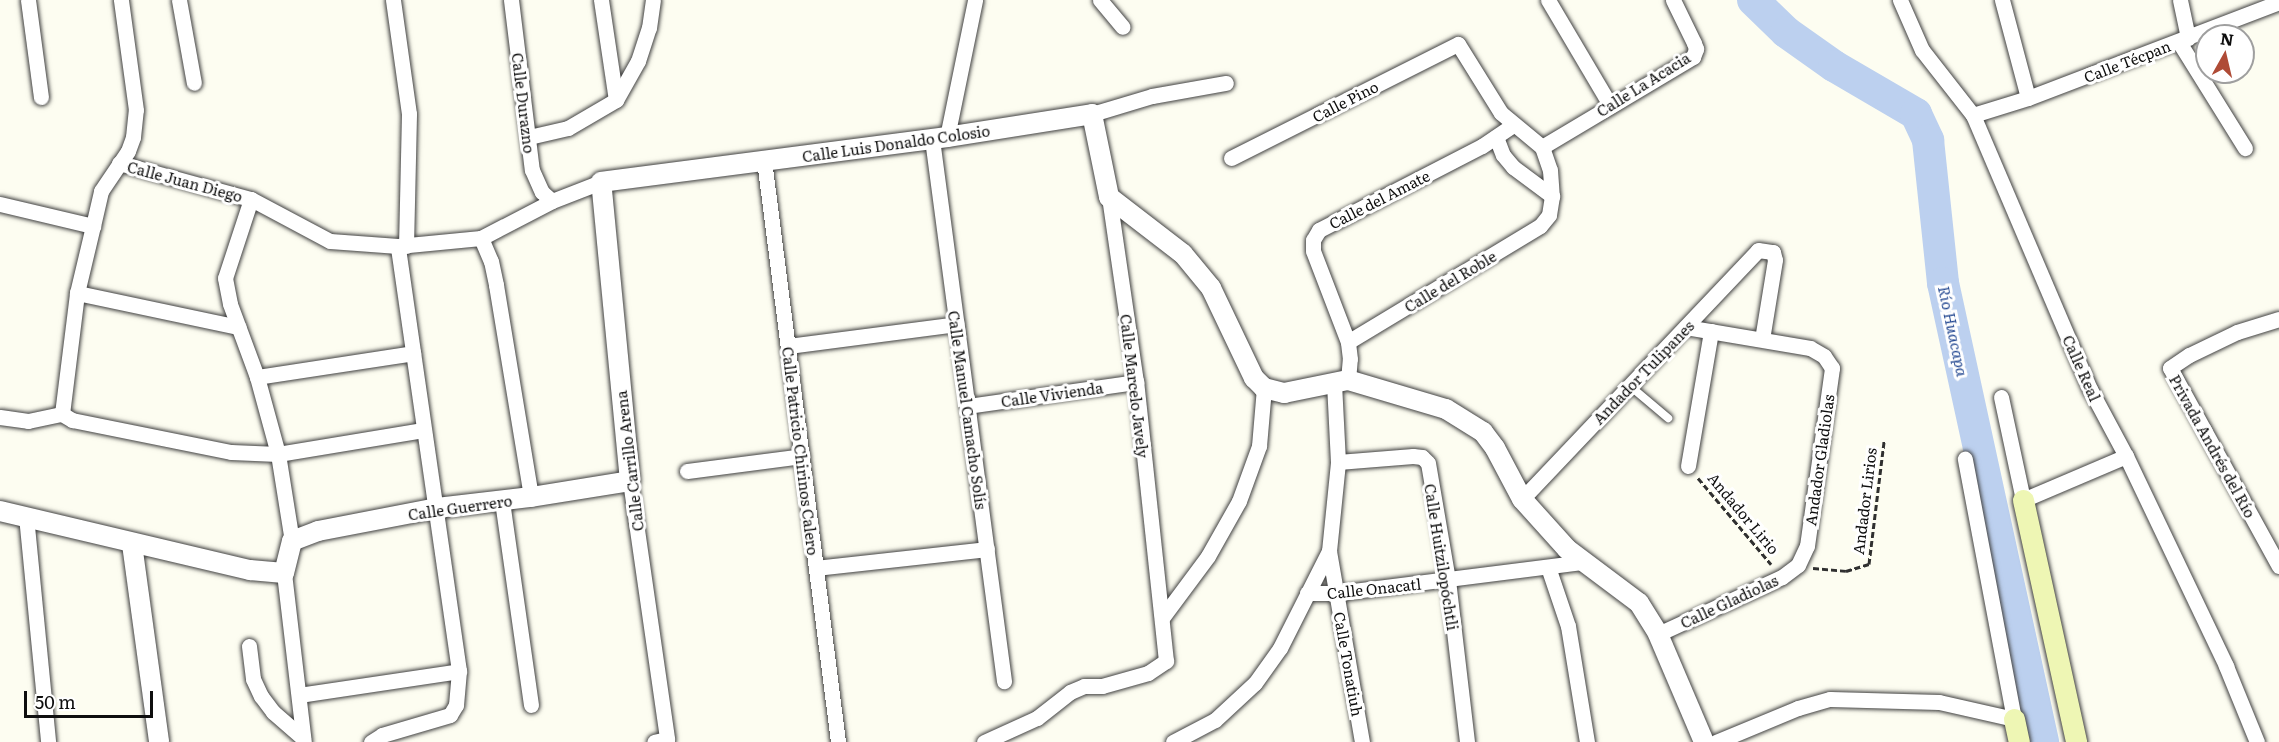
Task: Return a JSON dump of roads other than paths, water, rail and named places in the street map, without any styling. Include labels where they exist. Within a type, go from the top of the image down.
[{"type":"main road","points":[[2024,500],[2076,742]]},
{"type":"main road","points":[[2014,719],[2019,742]]},
{"type":"street","points":[[28,0],[41,97]]},
{"type":"street","points":[[62,414],[77,293],[93,226],[102,191],[133,137],[136,110],[121,0]]},
{"type":"street","points":[[179,0],[194,83]]},
{"type":"street","points":[[371,742],[382,735],[450,715],[456,705],[459,671],[437,508],[423,430],[402,246],[409,114],[393,0]]},
{"type":"street","name":"Calle Durazno","points":[[511,0],[532,170],[542,192],[552,201]]},
{"type":"street","points":[[601,0],[616,100]]},
{"type":"street","points":[[529,137],[568,128],[616,100],[638,61],[649,28],[653,0]]},
{"type":"street","name":"Calle Manuel Camacho Solís","points":[[975,0],[940,138],[957,324],[1004,681]]},
{"type":"street","points":[[1100,0],[1123,27]]},
{"type":"street","points":[[1548,0],[1610,105]]},
{"type":"street","name":"Calle La Acacia","points":[[1542,147],[1693,57],[1696,49],[1694,43],[1673,0]]},
{"type":"street","name":"Calle Real","points":[[1900,0],[1922,50],[1973,115],[2090,389],[2126,456],[2226,666],[2257,742]]},
{"type":"street","points":[[2002,0],[2028,98]]},
{"type":"street","points":[[2180,0],[2184,40],[2245,148]]},
{"type":"street","name":"Calle Técpan","points":[[1973,115],[2028,98],[2279,2]]},
{"type":"street","name":"Calle Pino","points":[[1231,158],[1458,44],[1501,113],[1513,125]]},
{"type":"street","name":"Calle Luis Donaldo Colosio","points":[[600,182],[940,138],[1092,114],[1152,96],[1226,83]]},
{"type":"street","name":"Calle Marcelo Javely","points":[[984,742],[1037,718],[1070,692],[1084,686],[1102,686],[1148,673],[1166,661],[1136,382],[1109,196],[1092,114]]},
{"type":"street","points":[[1513,125],[1542,147],[1550,170],[1552,196]]},
{"type":"street","name":"Calle del Amate","points":[[1329,550],[1338,462],[1341,381],[1350,359],[1348,342],[1313,251],[1313,240],[1319,230],[1496,137],[1513,125]]},
{"type":"street","points":[[1496,137],[1503,155],[1513,167],[1552,196]]},
{"type":"street","name":"Calle Patricio Chirinos Calero","points":[[764,160],[838,742]]},
{"type":"street","name":"Calle Juan Diego","points":[[119,163],[251,199],[330,240],[402,246],[481,238]]},
{"type":"street","points":[[531,497],[496,285],[491,261],[481,238],[552,201],[600,182]]},
{"type":"street","name":"Calle Carrillo Arena","points":[[600,182],[630,481],[660,741]]},
{"type":"street","points":[[1109,196],[1183,254],[1211,288],[1254,378],[1264,388],[1284,393],[1341,381],[1446,410],[1483,432],[1495,448],[1522,499],[1567,549],[1639,603],[1658,634],[1704,742]]},
{"type":"street","name":"Calle del Roble","points":[[1348,342],[1540,226],[1549,215],[1552,196]]},
{"type":"street","points":[[251,199],[225,278],[230,304],[257,377],[278,454],[292,541],[284,573],[304,740]]},
{"type":"street","points":[[0,205],[93,226]]},
{"type":"street","name":"Andador Tulipanes","points":[[1522,499],[1754,254],[1758,250],[1766,250],[1773,252],[1775,260],[1762,339]]},
{"type":"street","points":[[77,293],[238,327]]},
{"type":"street","name":"Privada Andrés del Río","points":[[2279,319],[2237,332],[2170,368],[2279,566]]},
{"type":"street","points":[[788,346],[957,324]]},
{"type":"street","points":[[1686,327],[1762,339]]},
{"type":"street","points":[[1688,466],[1710,331]]},
{"type":"street","name":"Andador Gladiolas","points":[[1762,339],[1810,348],[1824,356],[1832,368],[1807,546],[1798,565]]},
{"type":"street","points":[[257,377],[413,353]]},
{"type":"street","name":"Calle Vivienda","points":[[968,406],[1136,382]]},
{"type":"street","points":[[1162,618],[1208,556],[1239,501],[1259,446],[1264,388]]},
{"type":"street","points":[[2001,396],[2024,500],[2126,456]]},
{"type":"street","points":[[0,417],[28,421],[62,414],[72,420],[231,452],[278,454],[423,430]]},
{"type":"street","points":[[687,471],[802,456]]},
{"type":"street","name":"Calle Huitzilopóchtli","points":[[1338,462],[1413,456],[1422,457],[1428,463],[1448,580],[1467,742]]},
{"type":"street","points":[[1716,742],[1798,708],[1830,699],[1939,702],[2014,719],[1965,459]]},
{"type":"street","name":"Calle Guerrero","points":[[292,541],[318,531],[437,508],[531,497],[630,481]]},
{"type":"street","points":[[502,501],[531,705]]},
{"type":"street","points":[[0,511],[250,570],[284,573]]},
{"type":"street","points":[[26,516],[48,742]]},
{"type":"street","points":[[132,544],[159,742]]},
{"type":"street","points":[[816,568],[987,549]]},
{"type":"street","points":[[1173,742],[1215,720],[1255,683],[1280,648],[1329,550]]},
{"type":"street","name":"Calle Tonatiuh","points":[[1329,550],[1362,742]]},
{"type":"street","name":"Calle Onacatl","points":[[1307,593],[1337,593],[1584,562]]},
{"type":"street","name":"Calle Gladiolas","points":[[1658,634],[1782,577],[1798,565]]},
{"type":"street","points":[[1548,567],[1568,626],[1587,742]]},
{"type":"street","points":[[249,646],[253,679],[261,696],[273,712],[304,740]]},
{"type":"street","points":[[299,695],[459,671]]},
{"type":"lane","points":[[1630,386],[1668,418]]},
{"type":"waterway","name":"Río Huacapa","points":[[1753,0],[1786,32],[1834,66],[1916,114],[1928,140],[1943,283],[2043,742]]}]
